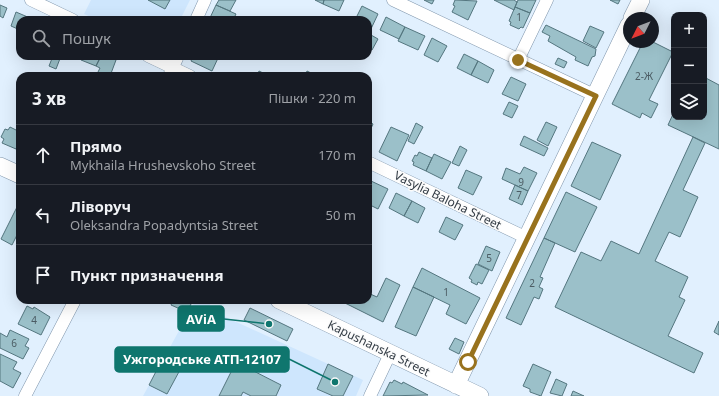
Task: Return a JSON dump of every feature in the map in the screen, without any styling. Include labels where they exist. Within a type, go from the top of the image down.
[{"type":"street","points":[[31,0],[65,16]]},
{"type":"street","points":[[198,16],[205,0]]},
{"type":"street","points":[[393,0],[596,96]]},
{"type":"street","points":[[518,60],[547,0]]},
{"type":"street","points":[[635,12],[641,0]]},
{"type":"street","points":[[456,385],[623,38]]},
{"type":"street","points":[[154,60],[171,72],[176,60]]},
{"type":"street","name":"Vasylia Baloha Street","points":[[372,164],[528,238]]},
{"type":"street","points":[[0,166],[16,173]]},
{"type":"street","points":[[25,396],[73,304]]},
{"type":"street","name":"Kapushanska Street","points":[[287,304],[480,396]]},
{"type":"street","points":[[370,396],[390,354]]},
{"type":"shaded area","points":[[91,0],[190,0],[182,16],[89,16],[84,14]]},
{"type":"shaded area","points":[[194,304],[210,304],[208,309],[363,380],[356,396],[143,396]]},
{"type":"building","points":[[148,0],[170,0],[165,9]]},
{"type":"building","points":[[219,0],[236,0],[230,11],[216,5]]},
{"type":"building","points":[[315,0],[324,0],[323,4]]},
{"type":"building","points":[[324,0],[344,0],[339,11],[323,4]]},
{"type":"building","points":[[424,0],[434,0],[432,4]]},
{"type":"building","points":[[455,0],[477,1],[468,20],[452,12],[455,6],[453,5]]},
{"type":"building","points":[[494,0],[514,0],[517,2],[514,10]]},
{"type":"building","points":[[518,0],[536,0],[530,13],[515,7]]},
{"type":"building","points":[[610,0],[620,0],[618,4]]},
{"type":"building","points":[[0,5],[7,8],[3,18],[0,16]]},
{"type":"building","points":[[216,5],[236,14],[235,16],[211,16]]},
{"type":"building","points":[[362,6],[378,14],[372,27],[372,16],[357,16]]},
{"type":"building","points":[[515,7],[530,13],[523,28],[521,27],[519,29],[510,25],[511,22],[509,21]]},
{"type":"building","points":[[16,12],[25,16],[16,16],[16,28],[11,26]]},
{"type":"building","points":[[386,17],[405,27],[399,39],[380,30]]},
{"type":"building","points":[[546,25],[596,49],[595,56],[592,57],[588,66],[575,60],[576,57],[548,41],[550,36],[542,32]]},
{"type":"building","points":[[590,26],[604,32],[596,48],[583,41]]},
{"type":"building","points":[[405,27],[425,36],[418,50],[398,41]]},
{"type":"building","points":[[372,36],[378,39],[372,50]]},
{"type":"building","points":[[432,38],[447,46],[438,62],[424,55]]},
{"type":"building","points":[[659,45],[671,51],[671,56],[649,100],[658,104],[651,118],[642,113],[640,118],[612,104],[640,48],[659,48]]},
{"type":"building","points":[[464,54],[478,61],[471,75],[457,68]]},
{"type":"building","points":[[558,58],[567,62],[564,68],[555,64]]},
{"type":"building","points":[[51,60],[59,60],[56,69],[49,66]]},
{"type":"building","points":[[81,60],[99,60],[96,66]]},
{"type":"building","points":[[99,60],[116,60],[112,72],[98,72],[100,68],[96,66]]},
{"type":"building","points":[[191,60],[217,60],[212,71]]},
{"type":"building","points":[[478,61],[494,70],[488,83],[471,75]]},
{"type":"building","points":[[511,77],[526,84],[518,101],[502,94]]},
{"type":"building","points":[[707,79],[719,85],[719,149],[668,125],[671,118],[671,120],[707,120]]},
{"type":"building","points":[[509,102],[518,106],[512,118],[503,114]]},
{"type":"building","points":[[546,122],[557,127],[548,146],[537,140]]},
{"type":"building","points":[[416,123],[423,127],[414,144],[408,141]]},
{"type":"building","points":[[10,127],[16,130],[16,149],[2,143],[4,139],[1,137],[5,129],[8,130]]},
{"type":"building","points":[[391,127],[409,135],[397,161],[379,152]]},
{"type":"building","points":[[524,136],[548,148],[544,156],[520,145]]},
{"type":"building","points":[[693,137],[705,143],[683,190],[698,197],[680,237],[669,232],[655,261],[688,277],[679,297],[685,300],[668,336],[703,353],[694,373],[555,307],[581,252],[601,261],[611,241],[639,254]]},
{"type":"building","points":[[592,142],[621,155],[600,200],[571,186]]},
{"type":"building","points":[[460,146],[467,150],[459,166],[452,163]]},
{"type":"building","points":[[419,152],[432,158],[426,171],[413,165],[414,162],[412,161],[415,155],[417,156]]},
{"type":"building","points":[[434,154],[451,162],[442,179],[426,171]]},
{"type":"building","points":[[524,167],[537,173],[528,191],[502,179],[506,168],[520,174]]},
{"type":"building","points":[[466,170],[482,177],[473,195],[458,188]]},
{"type":"building","points":[[372,181],[388,189],[378,209],[372,206]]},
{"type":"building","points":[[515,185],[528,191],[522,205],[509,199]]},
{"type":"building","points":[[566,192],[597,207],[575,252],[544,238]]},
{"type":"building","points":[[396,193],[412,201],[404,216],[389,208]]},
{"type":"building","points":[[412,201],[425,208],[418,223],[404,216]]},
{"type":"building","points":[[16,209],[16,237],[12,245],[1,239]]},
{"type":"building","points":[[446,217],[463,225],[455,240],[439,232]]},
{"type":"building","points":[[544,238],[555,243],[540,277],[543,278],[539,287],[543,289],[539,299],[534,297],[521,325],[506,318]]},
{"type":"building","points":[[486,246],[500,252],[492,271],[478,264]]},
{"type":"building","points":[[476,264],[489,270],[482,284],[478,282],[477,285],[471,282],[472,280],[469,278]]},
{"type":"building","points":[[422,268],[480,298],[466,324],[446,314],[450,305],[413,287]]},
{"type":"building","points":[[386,278],[400,285],[383,322],[347,304],[372,304],[372,295],[377,297]]},
{"type":"building","points":[[413,287],[434,297],[416,336],[395,327]]},
{"type":"building","points":[[171,304],[191,304],[187,312]]},
{"type":"building","points":[[27,306],[33,309],[34,307],[50,317],[41,335],[18,324]]},
{"type":"building","points":[[250,308],[293,329],[287,341],[244,320]]},
{"type":"building","points":[[719,321],[719,335],[714,332]]},
{"type":"building","points":[[10,330],[29,339],[25,346],[29,348],[23,359],[0,348],[0,333],[7,337]]},
{"type":"building","points":[[455,338],[464,342],[459,354],[449,349]]},
{"type":"building","points":[[0,354],[17,362],[13,369],[21,373],[13,388],[0,381]]},
{"type":"building","points":[[163,358],[181,368],[167,394],[149,385]]},
{"type":"building","points":[[236,362],[281,385],[276,396],[251,396],[243,392],[241,396],[219,396]]},
{"type":"building","points":[[328,364],[353,376],[343,396],[333,396],[317,389]]},
{"type":"building","points":[[533,364],[551,372],[541,396],[530,392],[530,389],[523,386]]},
{"type":"building","points":[[556,379],[567,384],[562,396],[550,393]]},
{"type":"building","points":[[394,380],[402,384],[403,382],[428,395],[383,396],[390,382],[392,383]]},
{"type":"building","points":[[573,391],[584,396],[571,396]]},
{"type":"place","name":"AViA","points":[[269,324]]},
{"type":"place","name":"Ужгородське АТП-12107","points":[[335,382]]},
{"type":"route","points":[[468,362],[596,96],[518,60]]}]
